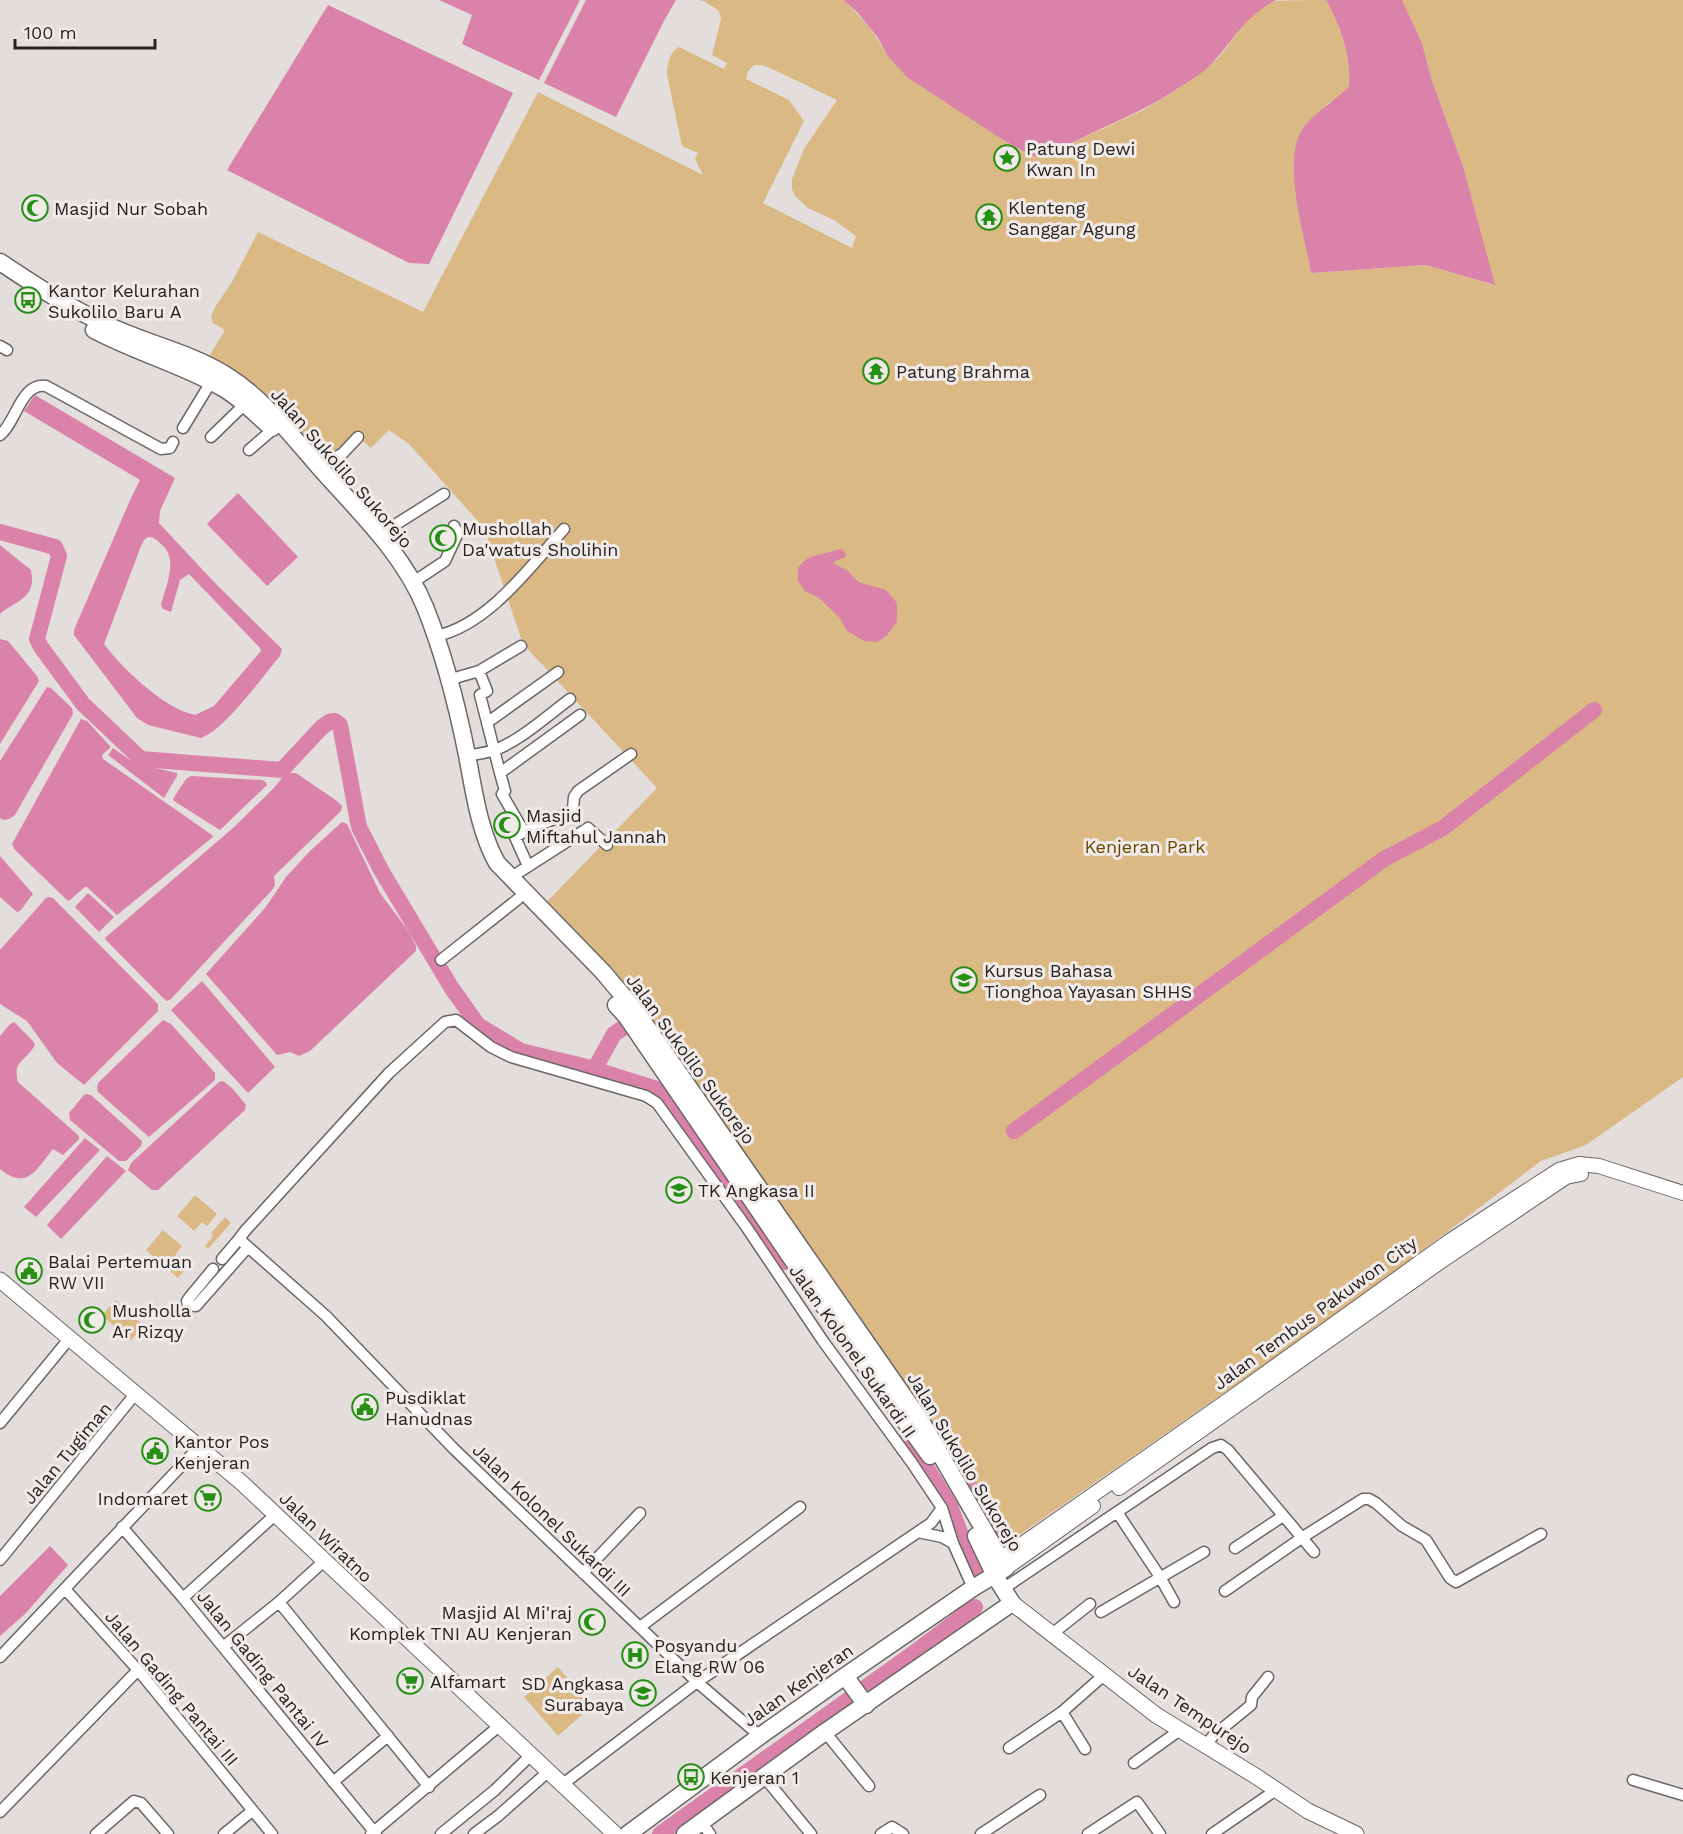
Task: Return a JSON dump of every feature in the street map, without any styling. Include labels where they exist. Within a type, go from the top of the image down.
[{"type":"main road","name":"Jalan Sukolilo Sukorejo","points":[[0,262],[39,293]]},
{"type":"main road","name":"Jalan Sukolilo Sukorejo","points":[[0,271],[105,325],[205,364],[215,377],[229,377],[248,400],[320,467],[348,505],[380,535],[413,582],[434,631],[472,755],[488,848],[494,866],[513,876],[561,928],[631,1013],[860,1345],[921,1421],[1001,1577]]},
{"type":"main road","name":"Jalan Sukolilo Sukorejo","points":[[450,680],[452,731],[478,849],[518,898],[631,1013]]},
{"type":"main road","name":"Jalan Wiratno","points":[[1,1284],[200,1446],[615,1834]]},
{"type":"main road","name":"Jalan Kenjeran","points":[[628,1834],[760,1736],[973,1588],[1001,1577]]},
{"type":"main road","name":"Jalan Tempurejo","points":[[1001,1577],[1052,1634],[1156,1715],[1308,1811],[1356,1834]]},
{"type":"main road","points":[[686,1834],[706,1828],[765,1778],[865,1704],[1001,1577]]},
{"type":"main road","points":[[845,1677],[865,1704]]},
{"type":"street","points":[[183,428],[215,377]]},
{"type":"street","points":[[0,435],[7,428],[22,401],[39,385],[46,386],[161,449],[170,448],[173,442]]},
{"type":"street","points":[[211,437],[248,400]]},
{"type":"street","points":[[249,450],[277,426]]},
{"type":"street","points":[[320,467],[343,453],[358,437]]},
{"type":"street","points":[[380,535],[444,494]]},
{"type":"street","points":[[413,582],[445,561],[458,533],[454,526]]},
{"type":"street","points":[[434,631],[472,622],[515,584],[564,529]]},
{"type":"street","points":[[450,680],[479,671],[521,646]]},
{"type":"street","points":[[479,671],[487,691],[480,695],[505,791],[502,794],[524,832]]},
{"type":"street","points":[[488,722],[558,672]]},
{"type":"street","points":[[472,755],[495,750],[526,732],[570,699]]},
{"type":"street","points":[[500,773],[580,715]]},
{"type":"street","points":[[528,866],[515,837],[568,813],[573,809],[574,797],[578,791],[631,754]]},
{"type":"street","points":[[513,876],[588,828],[607,845]]},
{"type":"street","points":[[441,960],[518,898]]},
{"type":"street","name":"Jalan Kolonel Sukardi II","points":[[239,1239],[389,1073],[437,1028],[451,1020],[459,1022],[491,1047],[511,1057],[646,1096],[657,1103],[942,1508],[953,1543],[973,1588]]},
{"type":"street","name":"Jalan Tembus Pakuwon City","points":[[1001,1577],[1227,1401],[1451,1240],[1559,1170],[1580,1164],[1599,1166],[1683,1194]]},
{"type":"street","name":"Jalan Tembus Pakuwon City","points":[[1001,1577],[1440,1262],[1566,1177],[1582,1174],[1597,1175],[1683,1203]]},
{"type":"street","points":[[222,1259],[239,1239]]},
{"type":"street","name":"Jalan Kolonel Sukardi III","points":[[239,1239],[326,1316],[454,1449],[697,1682],[760,1736]]},
{"type":"street","points":[[213,1269],[187,1300],[191,1306],[196,1306],[248,1247]]},
{"type":"street","points":[[0,1423],[69,1339]]},
{"type":"street","name":"Jalan Tugiman","points":[[0,1560],[136,1393]]},
{"type":"street","points":[[1001,1577],[1117,1512],[1212,1448],[1221,1445],[1228,1450],[1314,1552]]},
{"type":"street","points":[[0,1657],[200,1446]]},
{"type":"street","points":[[1226,1591],[1303,1537],[1363,1499],[1369,1499],[1402,1526],[1426,1540],[1450,1578],[1456,1582],[1541,1534]]},
{"type":"street","points":[[640,1627],[800,1507]]},
{"type":"street","points":[[563,1784],[697,1682],[931,1523],[942,1508]]},
{"type":"street","points":[[1117,1512],[1174,1602]]},
{"type":"street","points":[[583,1573],[640,1513]]},
{"type":"street","points":[[183,1598],[275,1515]]},
{"type":"street","points":[[1235,1548],[1284,1516]]},
{"type":"street","name":"Jalan Gading Pantai IV","points":[[122,1527],[183,1598],[374,1833]]},
{"type":"street","points":[[918,1532],[942,1537],[953,1543]]},
{"type":"street","points":[[1101,1612],[1204,1552]]},
{"type":"street","points":[[223,1647],[279,1602],[323,1562]]},
{"type":"street","name":"Jalan Gading Pantai III","points":[[65,1588],[138,1670],[272,1834]]},
{"type":"street","points":[[279,1602],[429,1787]]},
{"type":"street","points":[[1052,1634],[1090,1604]]},
{"type":"street","points":[[0,1812],[138,1670]]},
{"type":"street","points":[[1009,1748],[1062,1712],[1104,1675]]},
{"type":"street","points":[[1206,1745],[1213,1736],[1251,1705],[1252,1697],[1268,1677]]},
{"type":"street","points":[[1062,1712],[1085,1749]]},
{"type":"street","points":[[374,1833],[499,1726]]},
{"type":"street","points":[[1134,1763],[1180,1730]]},
{"type":"street","points":[[825,1732],[869,1786]]},
{"type":"street","points":[[333,1782],[388,1737]]},
{"type":"street","points":[[441,1834],[495,1790],[531,1755]]},
{"type":"street","points":[[474,1834],[549,1771]]},
{"type":"street","points":[[765,1778],[811,1834]]},
{"type":"street","points":[[1633,1780],[1683,1795]]},
{"type":"street","points":[[1212,1834],[1276,1790]]},
{"type":"street","points":[[981,1834],[1040,1795]]},
{"type":"street","points":[[96,1834],[134,1801],[141,1803],[168,1834]]},
{"type":"street","points":[[1088,1834],[1137,1802],[1160,1834]]},
{"type":"street","points":[[225,1834],[252,1811]]},
{"type":"street","points":[[881,1834],[892,1827],[901,1832]]},
{"type":"green space","name":"Kenjeran Park","points":[[697,0],[843,0],[867,25],[887,55],[1003,140],[1032,156],[1046,158],[1141,111],[1185,84],[1218,58],[1246,21],[1264,6],[1275,1],[1326,0],[1347,52],[1349,86],[1338,98],[1327,104],[1309,263],[1311,273],[1426,265],[1494,285],[1463,166],[1432,81],[1422,43],[1402,0],[1683,0],[1683,1077],[1586,1145],[1541,1161],[1344,1310],[996,1551],[962,1491],[600,970],[541,908],[657,788],[523,644],[484,528],[409,444],[389,430],[371,448],[358,437],[320,467],[208,358],[225,330],[213,323],[211,317],[258,232],[423,312],[538,92],[703,175],[695,159],[698,153],[682,146],[667,67],[673,52],[679,47],[724,69],[727,63],[712,55],[721,19],[719,11],[704,1]],"holes":[[[754,65],[761,65],[837,100],[804,149],[792,179],[792,189],[795,196],[808,208],[834,220],[856,236],[852,248],[763,203],[804,121],[789,100],[746,79],[748,71]]]},
{"type":"green space","points":[[195,1195],[217,1214],[207,1226],[202,1222],[194,1231],[177,1216]]},
{"type":"green space","points":[[225,1217],[231,1223],[208,1249],[205,1246],[213,1236],[211,1233]]},
{"type":"green space","points":[[163,1230],[182,1246],[175,1255],[188,1266],[178,1278],[146,1250]]},
{"type":"green space","points":[[116,1300],[144,1326],[130,1341],[102,1315]]},
{"type":"green space","points":[[558,1667],[592,1706],[558,1736],[524,1697]]},
{"type":"shaded area","points":[[439,0],[580,0],[539,80],[462,44],[472,15]]},
{"type":"shaded area","points":[[586,0],[676,0],[616,117],[544,83]]},
{"type":"shaded area","points":[[843,0],[1276,0],[1248,20],[1210,65],[1197,76],[1145,108],[1046,158],[1032,156],[1003,140],[907,77],[887,55],[878,38],[857,12]]},
{"type":"shaded area","points":[[1326,0],[1402,0],[1422,43],[1432,81],[1463,166],[1495,285],[1426,265],[1311,273],[1296,198],[1294,158],[1297,141],[1309,121],[1349,86],[1347,52]]},
{"type":"shaded area","points":[[328,5],[513,93],[429,264],[409,263],[227,170]]},
{"type":"shaded area","points":[[35,395],[175,478],[160,511],[159,523],[214,582],[282,649],[280,656],[243,702],[211,733],[201,738],[148,725],[137,718],[74,635],[74,630],[140,480],[24,411]],"holes":[[[148,537],[161,544],[169,557],[170,573],[161,605],[163,609],[171,612],[180,580],[189,574],[261,651],[214,706],[195,715],[157,696],[133,676],[104,644],[141,546]]]},
{"type":"shaded area","points":[[238,493],[298,557],[267,586],[207,524]]},
{"type":"shaded area","points":[[0,545],[31,570],[32,580],[31,587],[24,598],[0,614]]},
{"type":"shaded area","points":[[841,549],[845,552],[846,557],[833,563],[848,571],[858,582],[886,590],[897,603],[897,622],[886,636],[877,642],[864,641],[847,631],[839,617],[819,598],[805,591],[798,581],[798,568],[803,562],[810,557]]},
{"type":"shaded area","points":[[0,639],[8,641],[39,681],[0,744]]},
{"type":"shaded area","points":[[47,687],[51,688],[72,708],[73,714],[15,815],[3,820],[0,818],[0,761]]},
{"type":"shaded area","points":[[81,719],[87,721],[110,746],[102,755],[103,759],[213,837],[117,915],[87,887],[69,901],[67,900],[15,850],[12,844]]},
{"type":"shaded area","points":[[113,748],[142,765],[177,773],[164,798],[108,755]]},
{"type":"shaded area","points":[[296,773],[337,801],[342,806],[341,811],[274,876],[273,889],[167,1001],[105,939],[106,937],[233,828],[283,777]]},
{"type":"shaded area","points":[[191,776],[262,780],[267,785],[220,830],[174,801],[173,799],[186,779]]},
{"type":"shaded area","points":[[342,822],[347,824],[380,893],[409,932],[416,951],[310,1051],[299,1056],[290,1052],[277,1055],[206,974],[265,908],[286,877]]},
{"type":"shaded area","points":[[0,856],[33,894],[17,912],[0,897]]},
{"type":"shaded area","points":[[88,893],[114,917],[99,932],[75,907]]},
{"type":"shaded area","points":[[49,897],[53,898],[158,1004],[158,1011],[84,1085],[57,1063],[27,1021],[0,1004],[0,950]]},
{"type":"shaded area","points":[[202,981],[275,1067],[248,1093],[171,1010]]},
{"type":"shaded area","points":[[163,1020],[171,1024],[215,1073],[215,1080],[149,1137],[98,1092],[97,1088],[98,1083]]},
{"type":"shaded area","points":[[14,1022],[35,1045],[18,1065],[18,1082],[79,1136],[79,1139],[63,1155],[53,1149],[36,1170],[24,1178],[9,1175],[0,1169],[0,1036]]},
{"type":"shaded area","points":[[223,1081],[246,1105],[245,1110],[158,1190],[152,1190],[128,1170],[131,1163],[219,1082]]},
{"type":"shaded area","points":[[87,1094],[91,1095],[142,1141],[141,1146],[126,1161],[119,1161],[70,1120],[69,1113]]},
{"type":"shaded area","points":[[85,1138],[100,1150],[36,1217],[24,1207]]},
{"type":"shaded area","points":[[107,1156],[126,1171],[61,1239],[47,1225]]},
{"type":"shaded area","points":[[50,1546],[68,1565],[25,1614],[0,1636],[0,1596]]},
{"type":"waterway","points":[[0,532],[55,547],[59,556],[37,639],[83,704],[141,759],[282,770],[321,728],[335,721],[340,725],[359,827],[381,870],[451,987],[478,1025],[521,1051],[583,1066],[663,1091],[785,1262]]},
{"type":"waterway","points":[[1014,1131],[1384,859],[1443,828],[1594,710]]},
{"type":"waterway","points":[[594,1070],[614,1034],[641,1016]]},
{"type":"waterway","points":[[907,1436],[950,1506],[976,1574]]},
{"type":"waterway","points":[[946,1450],[971,1489],[996,1536]]},
{"type":"waterway","points":[[660,1834],[975,1607]]},
{"type":"place","name":"Patung Dewi Kwan In","points":[[1007,158]]},
{"type":"place","name":"Masjid Nur Sobah","points":[[35,208]]},
{"type":"place","name":"Klenteng Sanggar Agung","points":[[989,217]]},
{"type":"place","name":"Kantor Kelurahan Sukolilo Baru A","points":[[28,300]]},
{"type":"place","name":"Patung Brahma","points":[[876,371]]},
{"type":"place","name":"Mushollah Da'watus Sholihin","points":[[443,538]]},
{"type":"place","name":"Masjid Miftahul Jannah","points":[[507,825]]},
{"type":"place","name":"Kursus Bahasa Tionghoa Yayasan SHHS","points":[[964,980]]},
{"type":"place","name":"TK Angkasa II","points":[[679,1190]]},
{"type":"place","name":"Balai Pertemuan RW VII","points":[[29,1271]]},
{"type":"place","name":"Musholla Ar Rizqy","points":[[92,1320]]},
{"type":"place","name":"Pusdiklat Hanudnas","points":[[365,1407]]},
{"type":"place","name":"Kantor Pos Kenjeran","points":[[155,1451]]},
{"type":"place","name":"Indomaret","points":[[208,1498]]},
{"type":"place","name":"Masjid Al Mi'raj Komplek TNI AU Kenjeran","points":[[592,1622]]},
{"type":"place","name":"Posyandu Elang RW 06","points":[[635,1655]]},
{"type":"place","name":"Alfamart","points":[[410,1681]]},
{"type":"place","name":"SD Angkasa Surabaya","points":[[643,1693]]},
{"type":"place","name":"Kenjeran 1","points":[[691,1777]]}]
